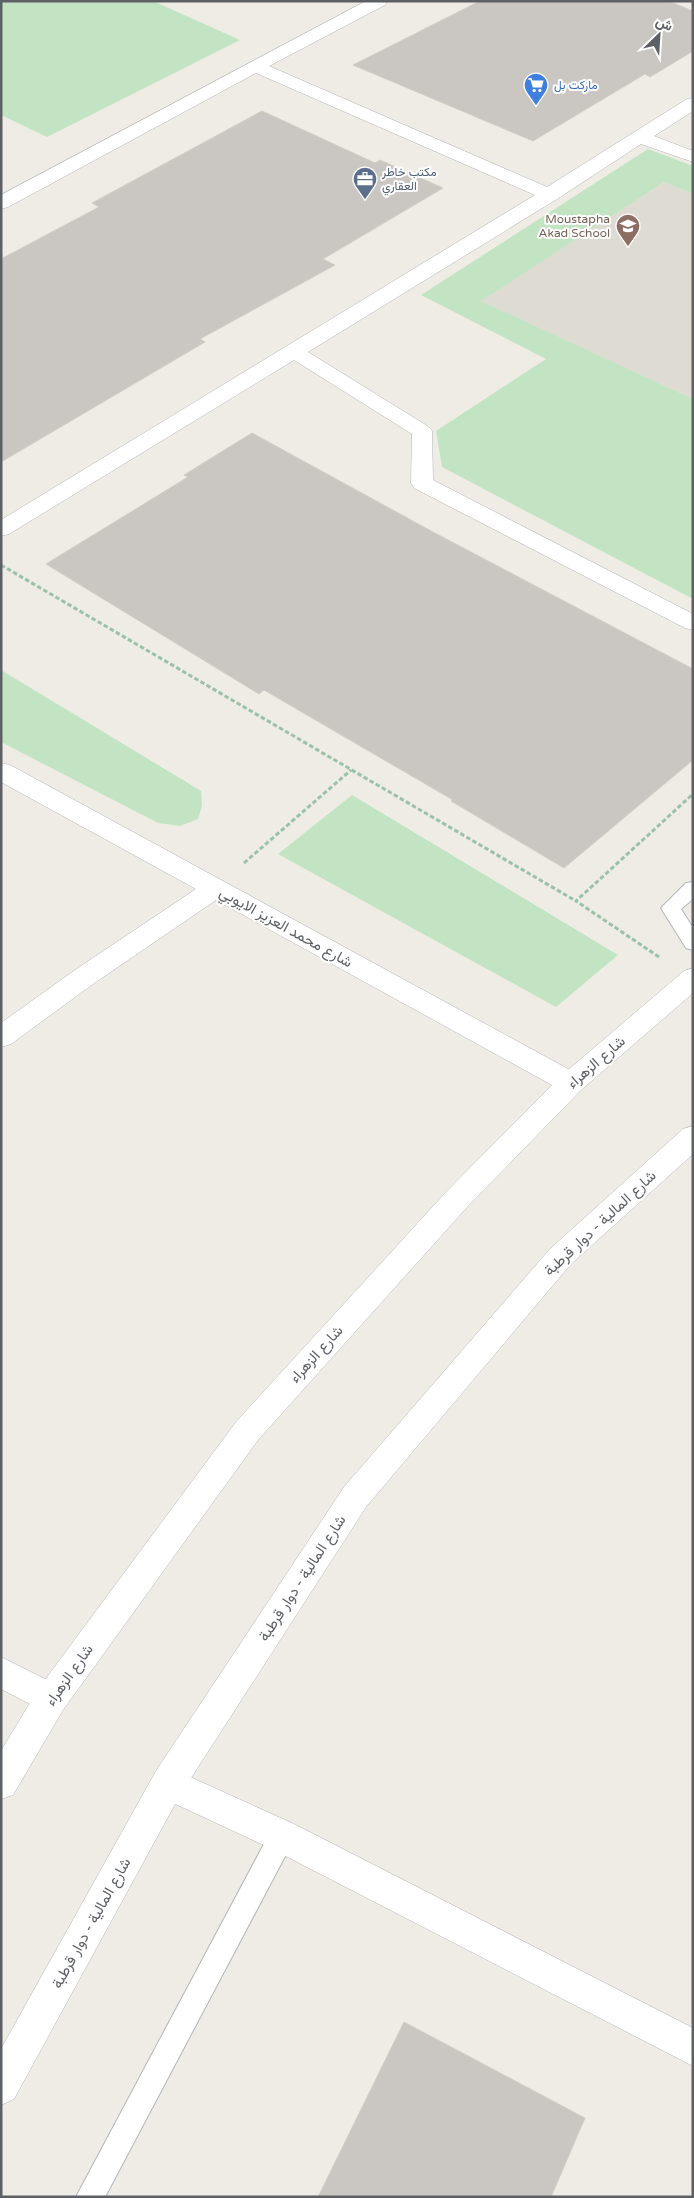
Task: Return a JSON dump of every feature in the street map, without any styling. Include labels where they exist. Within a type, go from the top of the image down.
[{"type":"street","points":[[1,203],[379,1]]},
{"type":"street","points":[[256,66],[550,195]]},
{"type":"street","points":[[1,529],[550,195],[693,103]]},
{"type":"street","points":[[640,137],[693,156]]},
{"type":"street","points":[[294,352],[422,431],[422,482],[693,623]]},
{"type":"street","name":"شارع محمد العزيز الايوبي","points":[[1,771],[570,1083]]},
{"type":"street","points":[[1,1037],[84,977],[215,888]]},
{"type":"street","name":"شارع الزهراء","points":[[1,1783],[52,1698],[247,1430],[458,1198],[570,1083],[692,978]]},
{"type":"street","name":"شارع المالية - دوار قرطبة","points":[[1,2086],[168,1783],[355,1497],[560,1257],[693,1137]]},
{"type":"street","points":[[1,1672],[52,1698]]},
{"type":"street","points":[[168,1783],[282,1836],[693,2048]]},
{"type":"lane","points":[[693,888],[670,908],[693,943]]},
{"type":"lane","points":[[90,2197],[282,1836]]},
{"type":"path","points":[[1,565],[576,901],[692,978]]},
{"type":"path","points":[[215,888],[351,770]]},
{"type":"path","points":[[576,901],[693,794]]},
{"type":"shaded area","name":"Moustapha Akad School","points":[[664,182],[693,194],[693,399],[480,301]]},
{"type":"green space","points":[[1,1],[153,1],[240,40],[47,137],[1,115]]},
{"type":"green space","points":[[648,149],[693,166],[693,194],[664,182],[481,301],[693,399],[693,599],[442,467],[436,431],[546,359],[421,295]]},
{"type":"green space","points":[[1,670],[201,791],[202,806],[198,819],[180,826],[158,823],[1,742]]},
{"type":"green space","points":[[352,795],[618,955],[556,1007],[278,854]]},
{"type":"building","points":[[480,1],[668,1],[693,11],[693,51],[650,77],[645,74],[533,141],[353,65]]},
{"type":"building","points":[[262,111],[375,163],[380,160],[443,188],[323,259],[335,265],[200,339],[205,342],[1,462],[1,259],[99,207],[92,203]]},
{"type":"building","points":[[252,433],[433,532],[693,669],[693,760],[564,868],[451,801],[453,800],[264,690],[259,694],[46,564],[188,477],[184,475]]},
{"type":"building","points":[[404,2022],[585,2118],[551,2197],[318,2197]]},
{"type":"place","name":"ماركت بل","points":[[536,106]]},
{"type":"place","name":"مكتب خاطر العقاري","points":[[365,200]]},
{"type":"place","name":"Moustapha Akad School","points":[[628,247]]}]
